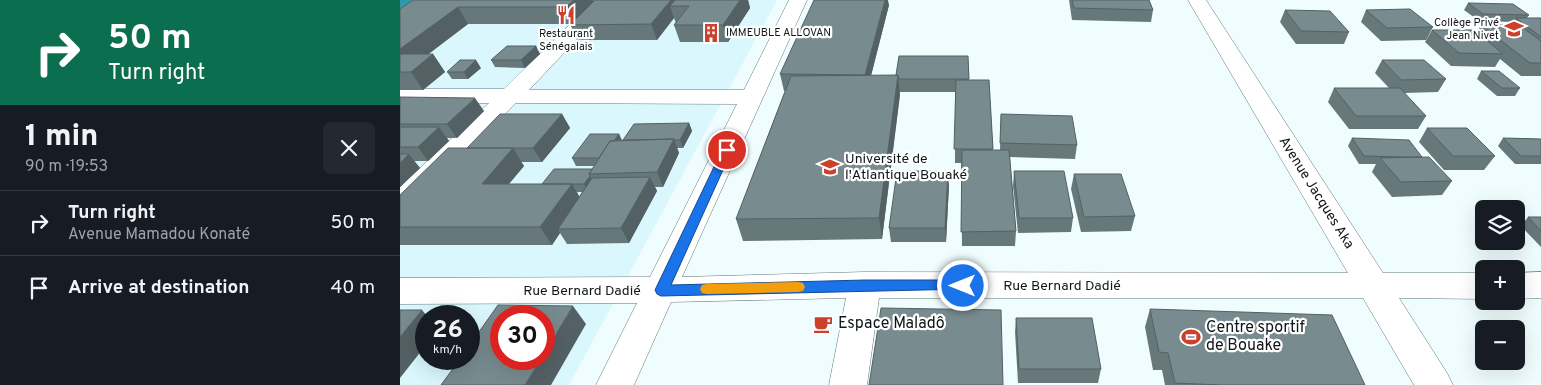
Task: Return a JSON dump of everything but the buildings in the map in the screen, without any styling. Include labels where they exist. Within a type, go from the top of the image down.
[{"type":"highway","points":[[400,7],[417,5]]},
{"type":"highway","points":[[400,27],[417,5]]},
{"type":"street","points":[[400,202],[510,96],[605,0]]},
{"type":"street","points":[[615,385],[798,0]]},
{"type":"street","name":"Avenue Jacques Aka","points":[[1197,0],[1434,385]]},
{"type":"street","points":[[400,96],[752,97]]},
{"type":"street","points":[[848,385],[865,285]]},
{"type":"street","name":"Rue Bernard Dadié","points":[[400,291],[661,290],[865,285],[1475,286]]},
{"type":"street","points":[[1525,286],[1541,285]]},
{"type":"shaded area","points":[[423,0],[777,0],[569,385],[400,385],[400,15]]},
{"type":"slow traffic","points":[[707,289],[798,287]]},
{"type":"place","name":"Restaurant Sénégalais","points":[[566,15]]},
{"type":"place","name":"Collège Privé Jean Nivet","points":[[1514,29]]},
{"type":"place","name":"IMMEUBLE ALLOVAN","points":[[711,33]]},
{"type":"place","name":"Université de l'Atlantique Bouaké","points":[[830,167]]},
{"type":"place","name":"Espace Maladô","points":[[823,324]]},
{"type":"place","name":"Centre sportif de Bouake","points":[[1191,337]]},
{"type":"route","points":[[727,150],[661,290],[865,285],[963,286]]}]
